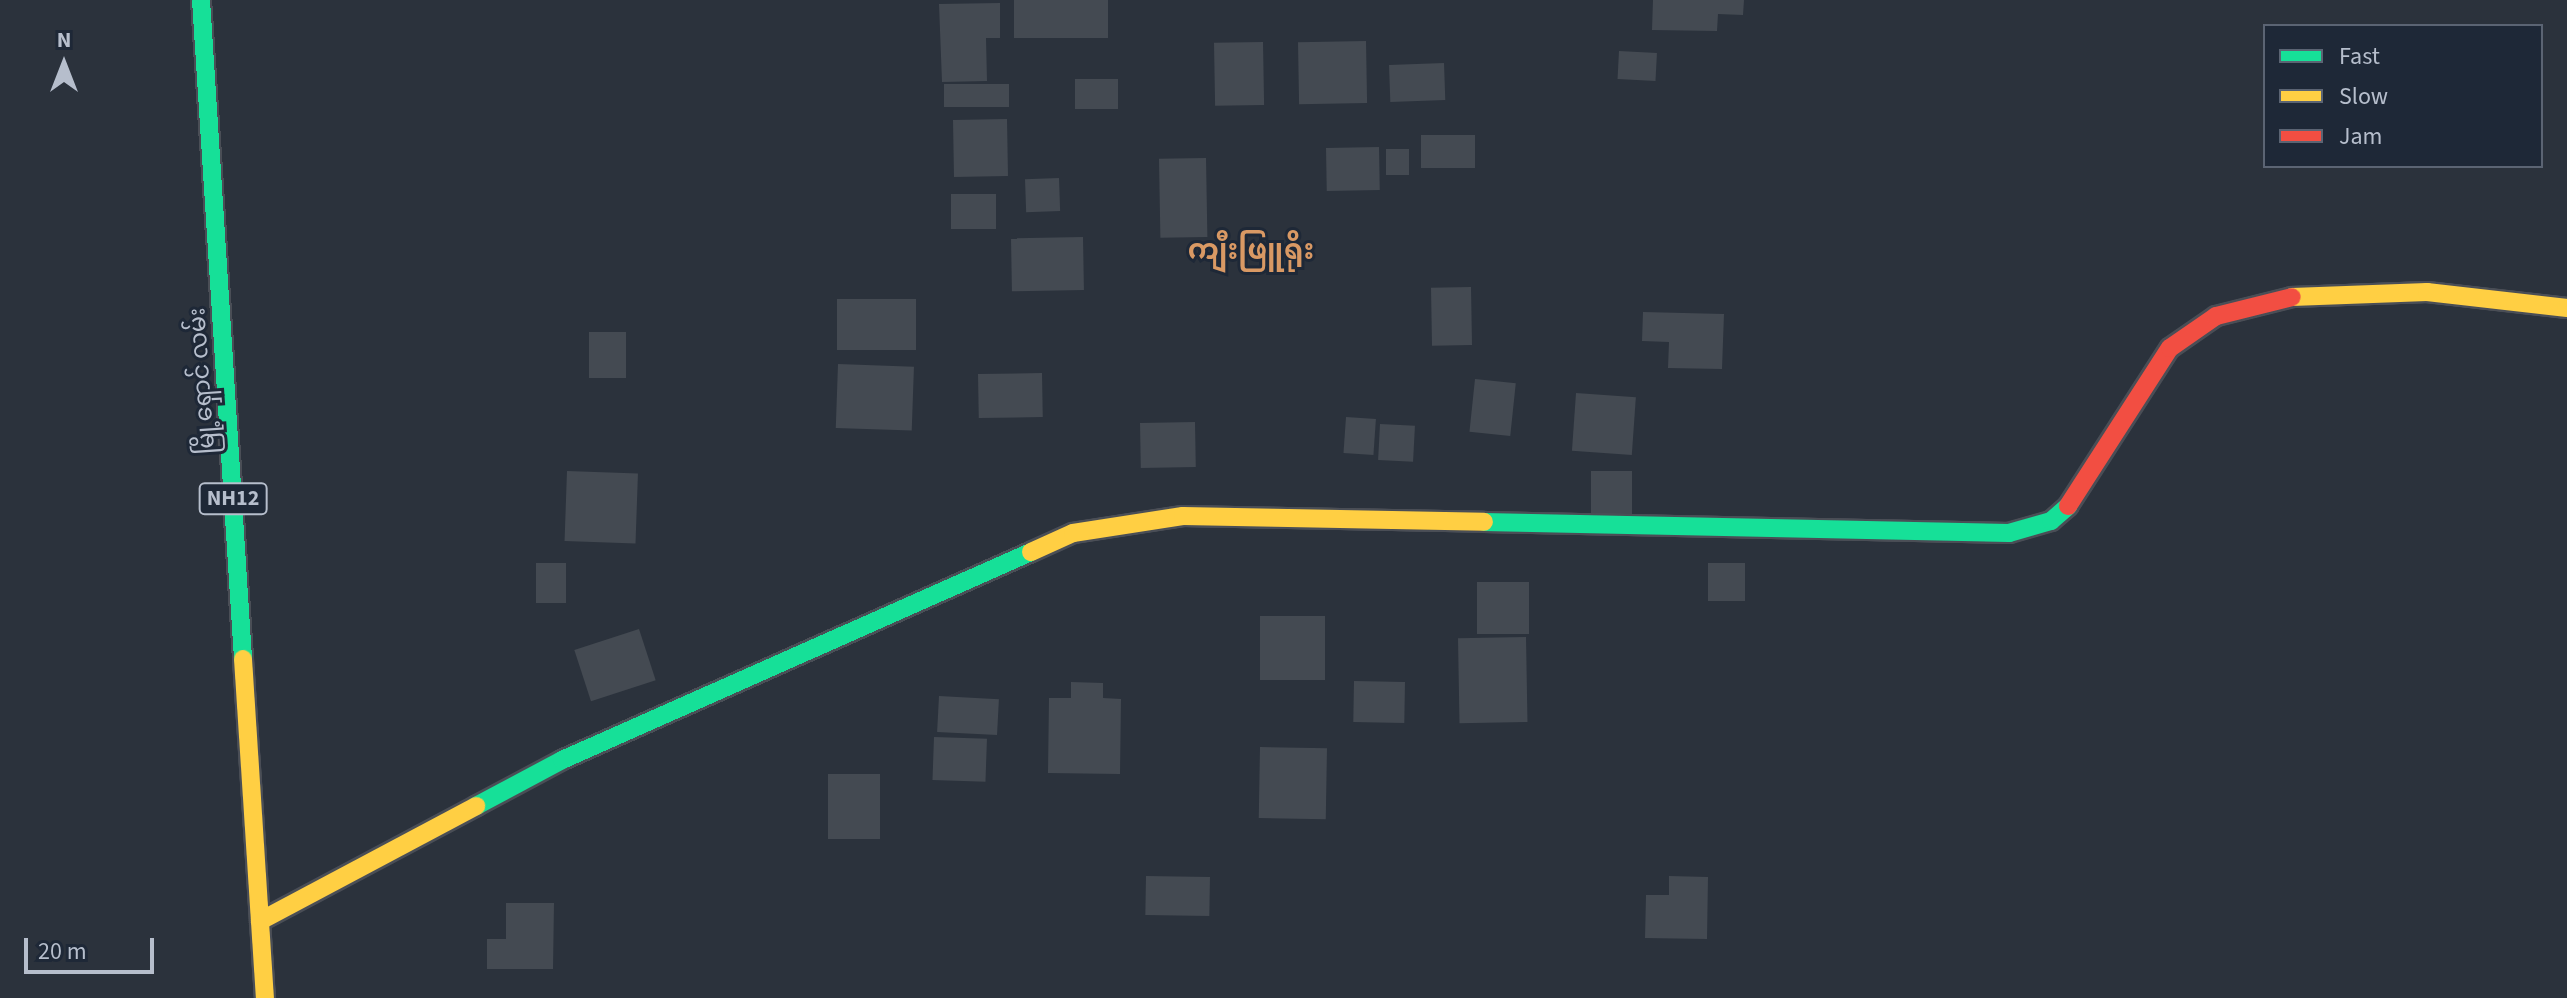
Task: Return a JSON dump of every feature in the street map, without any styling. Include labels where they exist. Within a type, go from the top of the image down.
[{"type":"main road","name":"မြို့ရှောင် လမ်း","points":[[201,0],[265,998]]},
{"type":"main road","points":[[260,921],[562,760],[1073,533],[1183,516],[2009,533],[2051,521],[2081,495],[2170,348],[2216,316],[2266,298],[2427,292],[2567,308]]},
{"type":"building","points":[[1014,0],[1108,0],[1108,38],[1014,38]]},
{"type":"building","points":[[1653,0],[1744,0],[1743,15],[1718,14],[1717,31],[1652,30]]},
{"type":"building","points":[[1000,3],[1000,38],[986,38],[987,81],[942,82],[939,4]]},
{"type":"building","points":[[1366,41],[1367,103],[1299,104],[1298,42]]},
{"type":"building","points":[[1263,42],[1264,105],[1215,106],[1214,43]]},
{"type":"building","points":[[1619,51],[1657,53],[1655,81],[1618,79]]},
{"type":"building","points":[[1444,63],[1445,100],[1390,102],[1389,65]]},
{"type":"building","points":[[1075,79],[1118,79],[1118,109],[1075,109]]},
{"type":"building","points":[[944,84],[1009,84],[1009,107],[944,107]]},
{"type":"building","points":[[1007,119],[1008,176],[954,177],[953,120]]},
{"type":"building","points":[[1421,135],[1475,135],[1475,168],[1421,168]]},
{"type":"building","points":[[1379,147],[1380,190],[1327,191],[1326,148]]},
{"type":"building","points":[[1386,149],[1409,149],[1409,175],[1386,175]]},
{"type":"building","points":[[1206,158],[1207,237],[1160,238],[1159,159]]},
{"type":"building","points":[[1059,178],[1060,211],[1026,212],[1025,179]]},
{"type":"building","points":[[951,194],[996,194],[996,229],[951,229]]},
{"type":"building","points":[[1083,237],[1084,290],[1012,291],[1011,238]]},
{"type":"building","points":[[1471,287],[1472,345],[1432,346],[1431,288]]},
{"type":"building","points":[[837,299],[916,299],[916,350],[837,350]]},
{"type":"building","points":[[1643,312],[1724,314],[1722,369],[1668,368],[1669,342],[1642,341]]},
{"type":"building","points":[[589,332],[626,332],[626,378],[589,378]]},
{"type":"building","points":[[838,364],[914,367],[912,431],[836,428]]},
{"type":"building","points":[[1042,373],[1043,417],[979,418],[978,374]]},
{"type":"building","points":[[1475,379],[1516,383],[1510,436],[1469,432]]},
{"type":"building","points":[[1576,393],[1636,397],[1632,455],[1572,451]]},
{"type":"building","points":[[1346,417],[1376,419],[1373,455],[1343,453]]},
{"type":"building","points":[[1195,422],[1196,467],[1141,468],[1140,423]]},
{"type":"building","points":[[1380,424],[1415,426],[1413,462],[1378,460]]},
{"type":"building","points":[[567,471],[638,473],[636,543],[565,541]]},
{"type":"building","points":[[1591,471],[1632,471],[1632,518],[1591,518]]},
{"type":"building","points":[[536,563],[566,563],[566,603],[536,603]]},
{"type":"building","points":[[1708,563],[1745,563],[1745,601],[1708,601]]},
{"type":"building","points":[[1477,582],[1529,582],[1529,634],[1477,634]]},
{"type":"building","points":[[1260,616],[1325,616],[1325,680],[1260,680]]},
{"type":"building","points":[[639,629],[656,680],[591,701],[574,650]]},
{"type":"building","points":[[1526,637],[1527,722],[1459,723],[1458,638]]},
{"type":"building","points":[[1354,681],[1405,682],[1404,723],[1353,722]]},
{"type":"building","points":[[1071,682],[1103,683],[1103,698],[1121,699],[1120,774],[1048,773],[1049,698],[1071,698]]},
{"type":"building","points":[[939,696],[999,699],[997,735],[937,732]]},
{"type":"building","points":[[934,737],[987,739],[985,782],[932,780]]},
{"type":"building","points":[[1260,747],[1327,748],[1326,819],[1259,818]]},
{"type":"building","points":[[828,774],[880,774],[880,839],[828,839]]},
{"type":"building","points":[[1146,876],[1210,877],[1209,916],[1145,915]]},
{"type":"building","points":[[1669,876],[1708,877],[1707,939],[1645,938],[1646,895],[1669,895]]},
{"type":"building","points":[[506,903],[554,903],[553,969],[487,969],[487,939],[506,939]]},
{"type":"traffic: fast","points":[[201,0],[243,659]]},
{"type":"traffic: fast","points":[[1484,522],[2009,533],[2051,521],[2068,506]]},
{"type":"traffic: fast","points":[[476,806],[562,760],[1031,552]]},
{"type":"traffic: slow","points":[[2292,297],[2427,292],[2567,308]]},
{"type":"traffic: slow","points":[[1031,552],[1073,533],[1183,516],[1484,522]]},
{"type":"traffic: slow","points":[[243,659],[265,998]]},
{"type":"traffic: slow","points":[[260,921],[476,806]]},
{"type":"traffic: jam","points":[[2068,506],[2170,348],[2216,316],[2292,297]]},
{"type":"district","name":"ကျီးဖြူရိုး","points":[[1251,250]]}]
